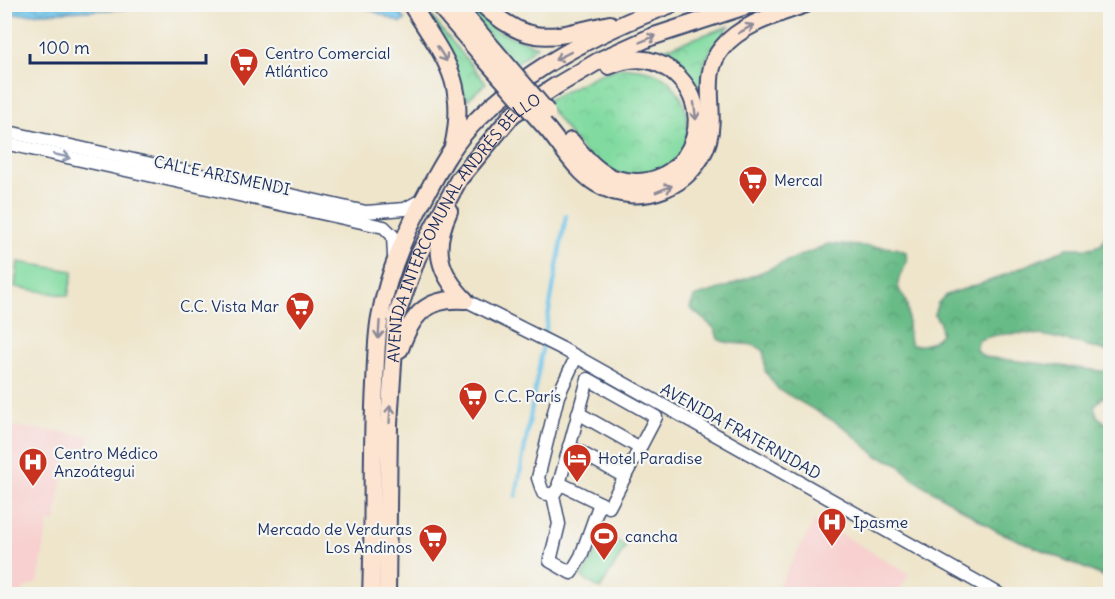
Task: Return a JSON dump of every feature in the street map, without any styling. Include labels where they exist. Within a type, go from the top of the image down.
[{"type":"main road","points":[[411,4],[448,64],[456,83],[459,107],[452,151]]},
{"type":"main road","points":[[438,4],[489,55],[553,127],[600,170],[615,179],[638,182],[653,179],[678,166],[686,158],[697,134],[694,101],[677,75],[655,62],[623,60],[545,94]]},
{"type":"main road","points":[[455,4],[489,55]]},
{"type":"main road","points":[[483,4],[512,29],[548,37],[632,20]]},
{"type":"main road","name":"AVENIDA INTERCOMUNAL ANDRÉS BELLO","points":[[387,594],[381,536],[380,319],[406,232],[452,151],[490,108],[546,64],[632,20],[672,4]]},
{"type":"main road","name":"AVENIDA INTERCOMUNAL ANDRÉS BELLO","points":[[381,452],[393,366],[396,317],[417,258],[459,179],[471,163],[513,114],[602,59],[651,37],[752,4]]},
{"type":"main road","points":[[553,127],[583,173],[597,184],[627,194],[665,190],[693,170],[708,139],[709,82],[713,63],[722,48],[741,30],[806,4]]},
{"type":"main road","points":[[465,300],[446,279],[441,263],[440,239],[447,217],[471,163]]},
{"type":"main road","points":[[393,366],[406,331],[421,310],[450,298],[465,300]]},
{"type":"main road","points":[[365,594],[381,452]]},
{"type":"main road","points":[[381,452],[393,594]]},
{"type":"main road","name":"AVENIDA INTERCOMUNAL ANDRÉS BELLO","points":[[371,594],[381,536]]},
{"type":"street","name":"CALLE ARISMENDI","points":[[4,131],[366,213],[405,209],[424,199]]},
{"type":"street","name":"CALLE ARISMENDI","points":[[4,143],[384,227],[393,236],[393,271]]},
{"type":"street","name":"AVENIDA FRATERNIDAD","points":[[465,300],[561,348],[999,594]]},
{"type":"street","points":[[553,495],[543,493],[538,478],[558,396],[576,357]]},
{"type":"street","points":[[560,483],[600,503],[609,508],[656,416],[590,378],[586,380],[560,483],[553,495],[559,524],[550,561],[566,572],[575,570],[600,503]]},
{"type":"street","points":[[578,413],[639,448]]},
{"type":"street","points":[[569,446],[625,477]]},
{"type":"shaded area","name":"Centro Médico Anzoátegui","points":[[5,425],[89,436],[88,453],[67,450],[55,523],[48,522],[38,582],[24,588],[22,594],[5,594]]},
{"type":"shaded area","name":"Ipasme","points":[[816,519],[909,574],[898,594],[774,594]]},
{"type":"green space","points":[[417,5],[422,5],[486,83],[467,100]]},
{"type":"green space","points":[[464,5],[469,5],[496,31],[537,46],[514,66]]},
{"type":"green space","points":[[729,26],[705,60],[699,94],[679,68],[656,52]]},
{"type":"green space","points":[[622,67],[656,73],[666,79],[680,96],[684,106],[688,127],[683,148],[674,163],[656,172],[624,176],[598,164],[578,146],[544,102],[597,75]]},
{"type":"green space","points":[[1110,220],[1110,352],[1078,343],[1028,334],[995,335],[979,340],[976,350],[984,357],[1110,372],[1110,391],[1094,406],[1097,416],[1110,426],[1110,579],[997,531],[913,479],[897,463],[877,456],[844,427],[778,389],[765,371],[764,351],[759,347],[718,339],[715,329],[690,308],[694,297],[726,287],[828,244],[896,248],[906,252],[907,258],[898,284],[908,312],[909,340],[911,345],[924,345],[941,334],[940,323],[934,314],[938,303],[946,295],[992,280],[1067,248],[1089,248],[1101,245],[1106,235],[1106,225]]},
{"type":"green space","points":[[18,262],[73,271],[68,296],[15,287]]},
{"type":"green space","name":"cancha","points":[[606,535],[626,546],[600,589],[582,577]]},
{"type":"water","points":[[5,4],[202,4],[202,5],[5,15]]},
{"type":"water","points":[[359,5],[394,5],[405,20],[401,23]]},
{"type":"waterway","points":[[516,496],[566,216]]},
{"type":"place","name":"Centro Comercial Atlántico","points":[[244,88]]},
{"type":"place","name":"Mercal","points":[[753,206]]},
{"type":"place","name":"C.C. Vista Mar","points":[[300,332]]},
{"type":"place","name":"C.C. París","points":[[473,422]]},
{"type":"place","name":"Hotel Paradise","points":[[577,484]]},
{"type":"place","name":"Centro Médico Anzoátegui","points":[[33,488]]},
{"type":"place","name":"Ipasme","points":[[832,548]]},
{"type":"place","name":"cancha","points":[[604,562]]},
{"type":"place","name":"Mercado de Verduras Los Andinos","points":[[433,564]]}]
